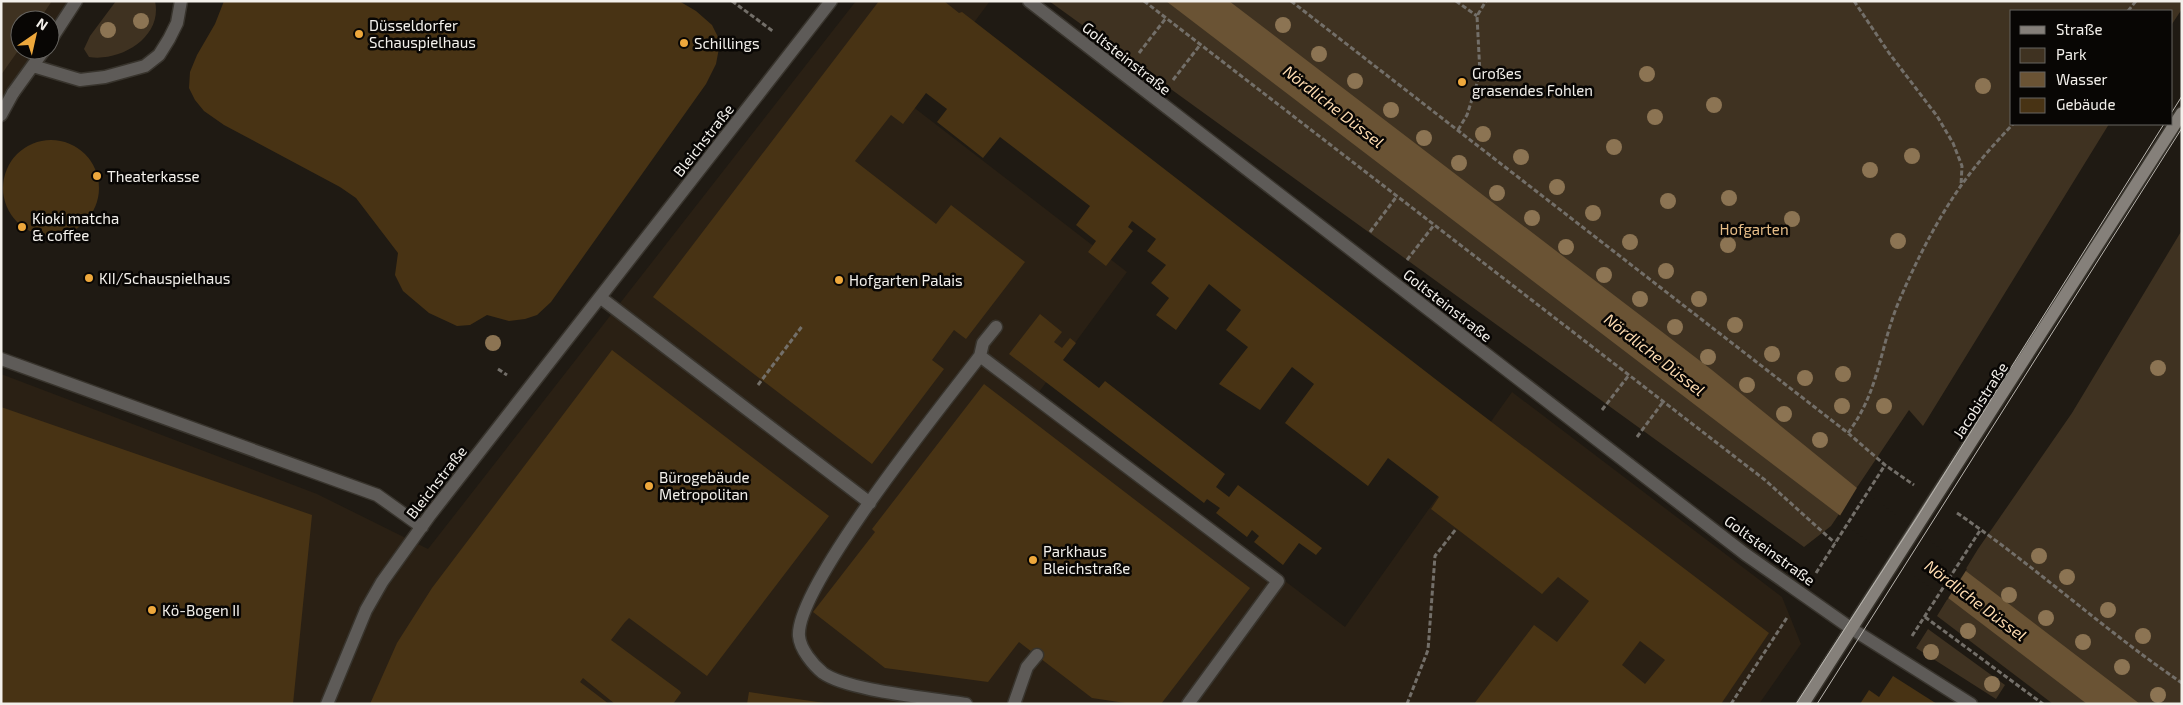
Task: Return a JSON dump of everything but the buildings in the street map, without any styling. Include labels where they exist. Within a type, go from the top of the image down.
[{"type":"main road","name":"Jacobistraße","points":[[1803,704],[2182,113]]},
{"type":"street","points":[[60,25],[76,1]]},
{"type":"street","points":[[33,66],[80,80],[105,77],[145,66],[159,55],[178,23],[181,1]]},
{"type":"street","name":"Bleichstraße","points":[[327,704],[366,610],[382,582],[422,527],[831,1]]},
{"type":"street","name":"Goltsteinstraße","points":[[1028,1],[1390,282],[1746,554],[1852,629],[1971,704]]},
{"type":"street","points":[[1,115],[37,60]]},
{"type":"street","points":[[601,298],[870,503]]},
{"type":"street","points":[[966,704],[845,684],[824,673],[808,657],[798,636],[802,613],[814,590],[870,503],[980,356],[983,343],[996,327]]},
{"type":"street","points":[[980,356],[1278,580],[1188,704]]},
{"type":"street","points":[[1,359],[377,495],[422,527]]},
{"type":"street","points":[[1014,704],[1027,666],[1037,655]]},
{"type":"path","points":[[732,1],[765,26]]},
{"type":"path","points":[[1144,1],[1765,480],[1836,542]]},
{"type":"path","points":[[1291,1],[1848,433],[1885,465],[1935,498]]},
{"type":"path","points":[[1456,1],[1477,16]]},
{"type":"path","points":[[1458,130],[1467,115],[1480,74],[1477,16],[1486,1]]},
{"type":"path","points":[[1854,1],[1889,53],[1937,116],[1953,143],[1962,166],[1961,186]]},
{"type":"path","points":[[1122,74],[1166,18]]},
{"type":"path","points":[[1157,101],[1200,45]]},
{"type":"path","points":[[1848,433],[1866,406],[1872,392],[1896,308],[1916,264],[1961,186],[2012,125]]},
{"type":"path","points":[[1354,253],[1397,196]]},
{"type":"path","points":[[1390,282],[1434,225]]},
{"type":"path","points":[[743,405],[803,325]]},
{"type":"path","points":[[498,369],[503,372]]},
{"type":"path","points":[[1586,432],[1630,375]]},
{"type":"path","points":[[1621,459],[1664,402]]},
{"type":"path","points":[[1826,557],[1885,465]]},
{"type":"path","points":[[1952,510],[1981,530],[2138,653],[2182,683]]},
{"type":"path","points":[[1407,704],[1428,650],[1435,556],[1456,529]]},
{"type":"path","points":[[1898,658],[1981,530]]},
{"type":"path","points":[[1925,617],[2043,704]]},
{"type":"path","points":[[1731,704],[1784,623]]},
{"type":"shaded area","points":[[1,1],[77,1],[60,24],[60,10],[10,10],[10,60],[34,60],[1,107]]},
{"type":"shaded area","points":[[856,1],[990,1],[912,106],[1127,272],[1039,392],[1345,627],[1512,392],[1782,597],[1801,644],[1759,704],[1,704],[1,374],[317,494],[428,549]]},
{"type":"green space","points":[[1,1],[52,1],[46,10],[10,10],[10,60],[12,60],[1,75]]},
{"type":"green space","points":[[116,1],[155,1],[156,14],[153,26],[146,36],[126,51],[101,58],[89,57],[84,49],[90,36]]},
{"type":"green space","name":"Hofgarten","points":[[1049,1],[2182,1],[2182,9],[2173,22],[2173,10],[2010,10],[2010,125],[2108,125],[1923,426],[1909,410],[1831,526],[1804,547]]},
{"type":"green space","points":[[2182,230],[2182,704],[2053,704],[1937,616],[1978,549],[2072,413]]},
{"type":"green space","points":[[1928,629],[2005,685],[1996,699],[1916,648]]},
{"type":"water","name":"Nördliche Düssel","points":[[1166,1],[1229,1],[1712,370],[1857,488],[2140,704],[2087,704]]},
{"type":"pier","points":[[1858,486],[1967,569],[1947,600],[1838,519]]},
{"type":"tram line","points":[[2173,110],[2182,96]]},
{"type":"tram line","points":[[1796,704],[1916,519],[2163,125]]},
{"type":"tram line","points":[[1817,704],[2182,128]]},
{"type":"place","name":"Düsseldorfer Schauspielhaus","points":[[359,34]]},
{"type":"place","name":"Schillings","points":[[684,43]]},
{"type":"place","name":"Großes grasendes Fohlen","points":[[1462,82]]},
{"type":"place","name":"Theaterkasse","points":[[97,176]]},
{"type":"place","name":"Kioki matcha & coffee","points":[[22,227]]},
{"type":"place","name":"KII/Schauspielhaus","points":[[89,278]]},
{"type":"place","name":"Hofgarten Palais","points":[[839,280]]},
{"type":"place","name":"Bürogebäude Metropolitan","points":[[649,486]]},
{"type":"place","name":"Parkhaus Bleichstraße","points":[[1033,560]]},
{"type":"place","name":"Kö-Bogen II","points":[[152,610]]}]
